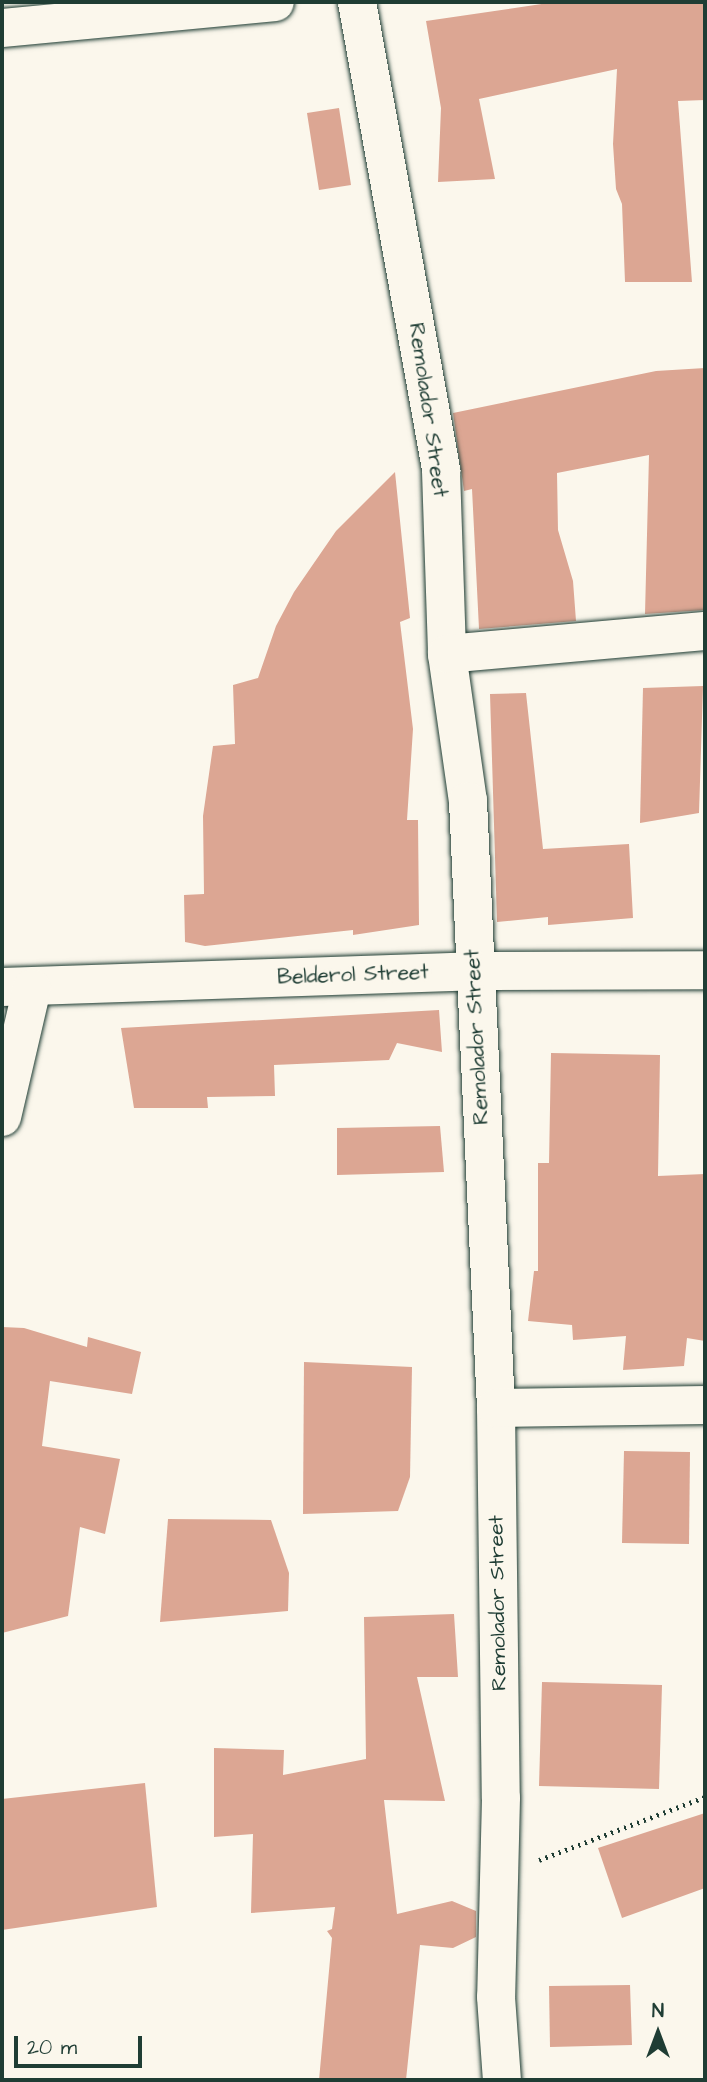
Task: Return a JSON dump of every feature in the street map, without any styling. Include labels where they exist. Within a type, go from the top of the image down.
[{"type":"street","points":[[2,29],[275,2]]},
{"type":"street","name":"Remolador Street","points":[[356,2],[441,471],[447,654],[468,801],[496,1408],[499,1875],[496,1997],[502,2080]]},
{"type":"street","points":[[447,654],[705,631]]},
{"type":"street","name":"Belderol Street","points":[[17,987],[474,971],[705,970]]},
{"type":"street","points":[[2,1117],[17,987]]},
{"type":"street","points":[[496,1408],[705,1405]]},
{"type":"path","points":[[499,1875],[705,1797]]},
{"type":"building","points":[[555,2],[705,2],[705,100],[678,101],[692,282],[625,282],[622,204],[616,189],[613,144],[617,69],[479,99],[495,179],[438,182],[441,108],[426,21]]},
{"type":"building","points":[[339,108],[351,185],[319,190],[307,113]]},
{"type":"building","points":[[705,368],[705,610],[645,614],[649,455],[557,473],[558,530],[573,581],[576,621],[479,629],[472,489],[464,491],[453,413],[656,371]]},
{"type":"building","points":[[395,472],[410,618],[400,622],[413,729],[407,820],[418,820],[419,925],[353,935],[353,930],[205,946],[185,942],[184,895],[204,894],[203,816],[213,746],[235,744],[233,685],[258,678],[276,626],[294,592],[336,531]]},
{"type":"building","points":[[703,686],[699,813],[640,823],[643,688]]},
{"type":"building","points":[[526,693],[543,849],[629,844],[633,918],[548,925],[548,917],[497,922],[490,694]]},
{"type":"building","points":[[439,1010],[442,1052],[397,1043],[389,1060],[274,1065],[275,1096],[207,1097],[208,1108],[134,1108],[121,1028]]},
{"type":"building","points":[[551,1053],[660,1055],[658,1176],[705,1174],[705,1341],[687,1338],[684,1366],[623,1370],[626,1336],[573,1340],[572,1325],[528,1321],[534,1271],[538,1271],[538,1163],[549,1163]]},
{"type":"building","points":[[440,1126],[444,1172],[337,1175],[337,1128]]},
{"type":"building","points":[[2,1327],[24,1328],[87,1347],[88,1337],[141,1352],[132,1394],[50,1381],[42,1446],[120,1459],[105,1534],[80,1527],[68,1616],[2,1633]]},
{"type":"building","points":[[304,1362],[412,1367],[410,1477],[398,1511],[303,1514]]},
{"type":"building","points":[[624,1451],[690,1452],[689,1544],[622,1543]]},
{"type":"building","points":[[168,1519],[271,1520],[289,1573],[288,1611],[160,1622]]},
{"type":"building","points":[[454,1614],[458,1677],[417,1677],[445,1801],[384,1800],[397,1914],[452,1901],[476,1911],[476,1937],[453,1948],[420,1945],[406,2080],[319,2080],[332,1938],[327,1931],[332,1929],[335,1907],[251,1913],[253,1834],[214,1837],[214,1748],[284,1750],[283,1775],[366,1759],[364,1617]]},
{"type":"building","points":[[542,1682],[662,1685],[659,1789],[539,1786]]},
{"type":"building","points":[[145,1783],[157,1907],[2,1930],[2,1799]]},
{"type":"building","points":[[705,1813],[705,1888],[622,1918],[598,1848]]},
{"type":"building","points":[[630,1985],[632,2045],[550,2047],[549,1986]]}]
